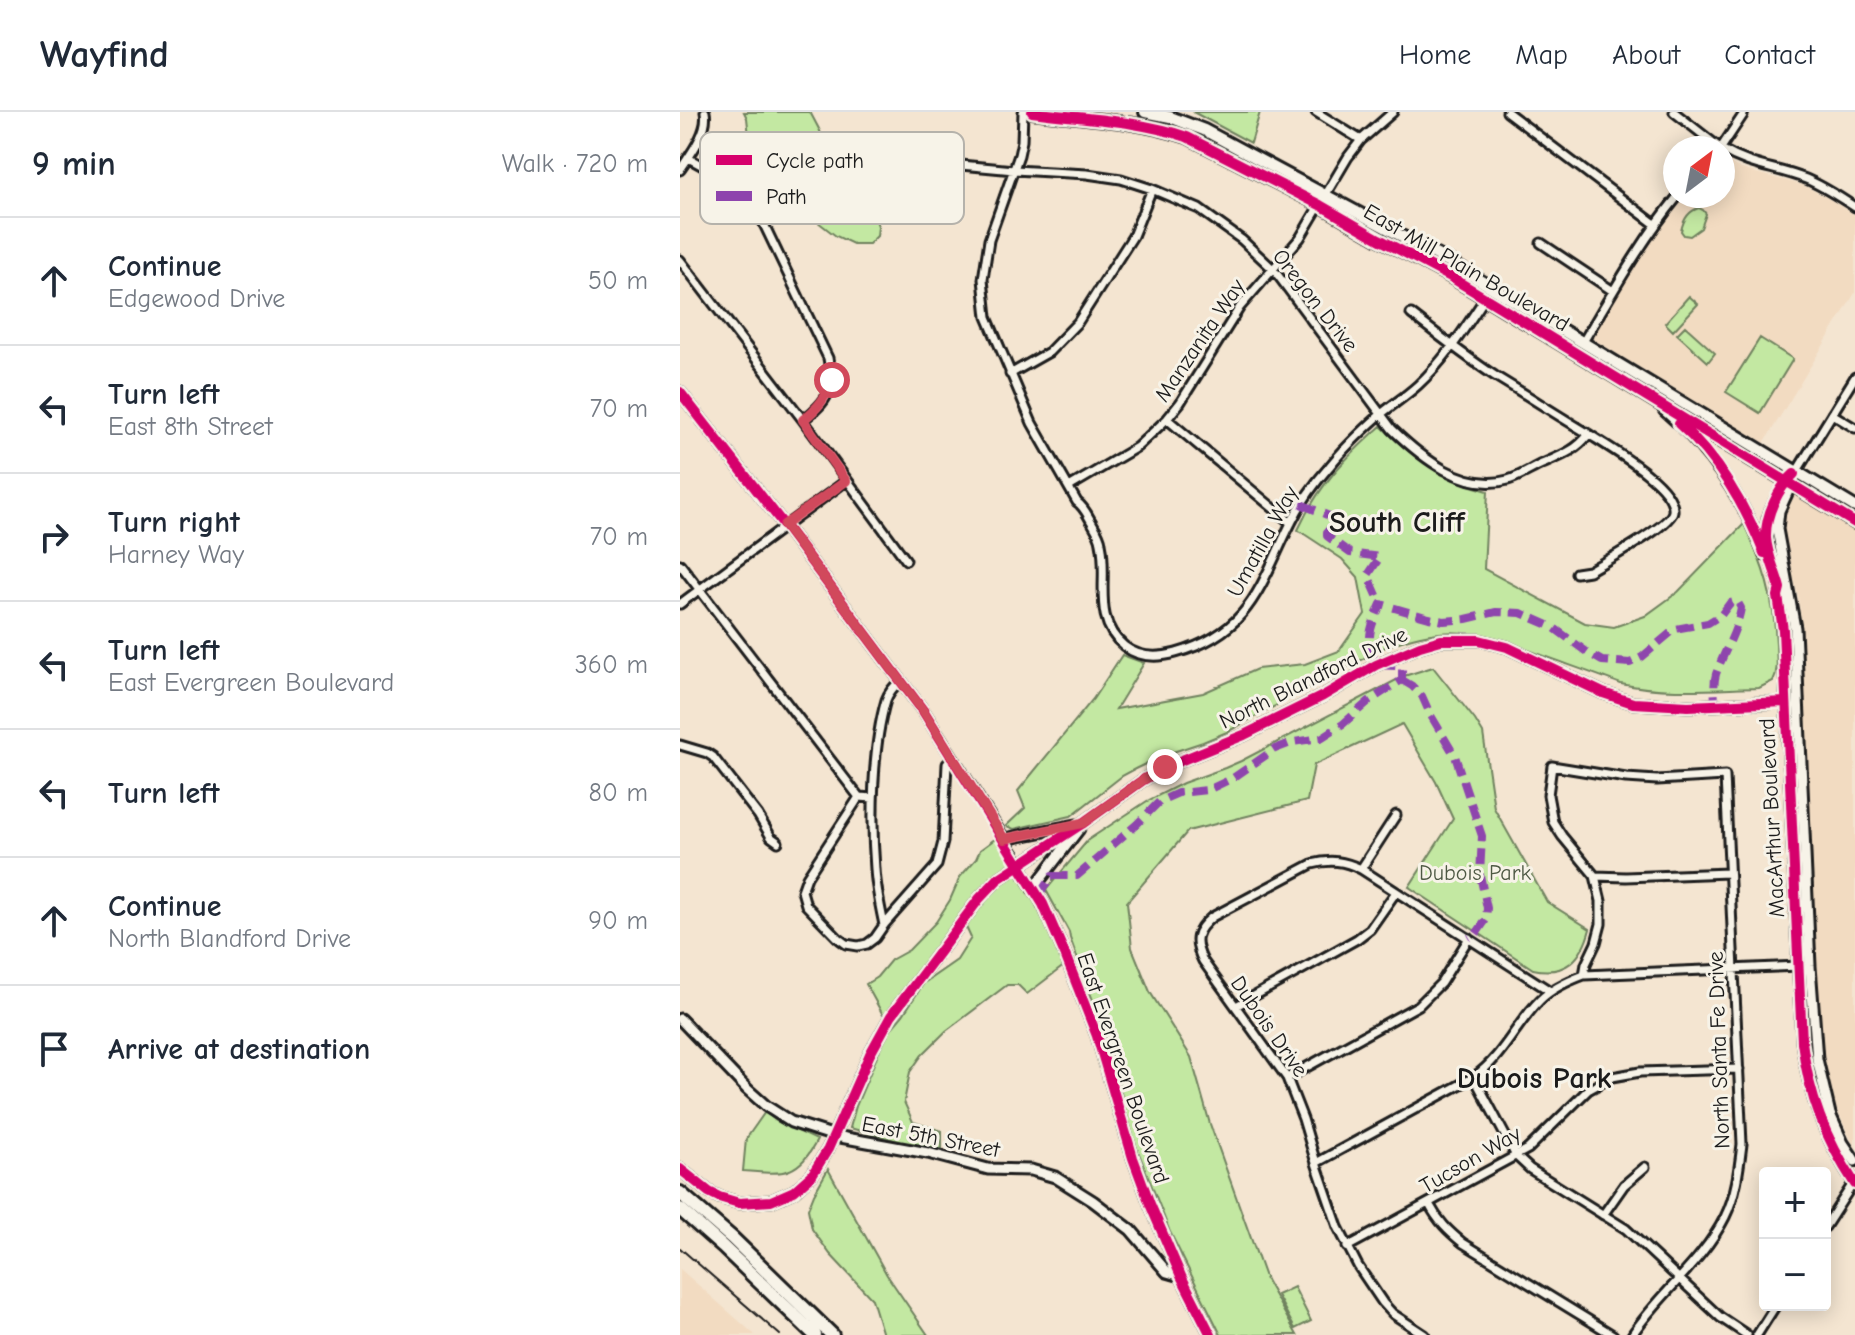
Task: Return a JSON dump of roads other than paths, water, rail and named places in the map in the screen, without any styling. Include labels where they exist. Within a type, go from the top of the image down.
[{"type":"highway","points":[[680,1193],[732,1238],[832,1335]]},
{"type":"highway","points":[[680,1209],[815,1335]]},
{"type":"main road","name":"East Mill Plain Boulevard","points":[[1032,112],[1166,130],[1187,137],[1449,276],[1855,523]]},
{"type":"main road","name":"East Mill Plain Boulevard","points":[[1145,112],[1170,117],[1204,130],[1448,261],[1855,507]]},
{"type":"street","points":[[1023,112],[1022,141],[989,240],[983,279],[987,317],[1032,422],[1069,487]]},
{"type":"street","points":[[1316,112],[1361,140]]},
{"type":"street","name":"Manzanita Way","points":[[1069,487],[1137,447],[1167,419],[1240,307],[1300,238],[1348,157],[1361,140],[1393,112]]},
{"type":"street","points":[[1507,112],[1655,224]]},
{"type":"street","points":[[1674,112],[1704,136]]},
{"type":"street","points":[[1729,136],[1744,112]]},
{"type":"street","points":[[680,170],[700,136]]},
{"type":"street","points":[[1735,157],[1806,179],[1855,207]]},
{"type":"street","points":[[688,158],[700,164]]},
{"type":"street","name":"Oregon Drive","points":[[964,165],[1121,179],[1199,209],[1242,240],[1274,270],[1381,415],[1410,446],[1452,474],[1478,483],[1507,480],[1579,447],[1588,435]]},
{"type":"street","points":[[1010,374],[1049,352],[1078,322],[1133,236],[1152,189]]},
{"type":"street","points":[[1583,342],[1655,224],[1668,208]]},
{"type":"street","points":[[764,224],[828,358],[832,380],[827,395],[818,408],[803,420]]},
{"type":"street","points":[[1541,243],[1613,291]]},
{"type":"street","points":[[680,260],[906,560]]},
{"type":"street","name":"Umatilla Way","points":[[1069,487],[1101,540],[1104,615],[1111,632],[1124,647],[1144,656],[1167,656],[1189,650],[1213,639],[1235,622],[1253,602],[1291,523],[1312,488],[1347,447],[1418,385],[1452,346],[1485,298]]},
{"type":"street","points":[[1411,314],[1493,375],[1601,441],[1652,478],[1668,496],[1673,506],[1672,515],[1661,526],[1589,571],[1576,573]]},
{"type":"street","points":[[1797,471],[1855,377]]},
{"type":"street","name":"East Evergreen Boulevard","points":[[680,392],[924,712],[1043,904],[1097,1036],[1133,1158],[1181,1276],[1211,1335]]},
{"type":"street","points":[[1646,395],[1685,428],[1726,480],[1760,542],[1778,596]]},
{"type":"street","points":[[1832,414],[1855,428]]},
{"type":"street","points":[[1167,419],[1291,523]]},
{"type":"street","name":"MacArthur Boulevard","points":[[1797,471],[1770,515],[1766,535],[1780,588],[1778,596],[1783,630],[1802,1042],[1811,1094],[1819,1118],[1834,1150],[1855,1181]]},
{"type":"street","points":[[680,604],[846,481]]},
{"type":"street","name":"MacArthur Boulevard","points":[[1789,482],[1777,529],[1795,628],[1817,1059],[1830,1114],[1855,1161]]},
{"type":"street","points":[[680,564],[859,797],[873,798]]},
{"type":"street","name":"North Blandford Drive","points":[[680,1169],[709,1192],[729,1201],[751,1204],[783,1197],[804,1184],[835,1136],[880,1034],[979,899],[998,879],[1165,767],[1257,729],[1376,665],[1420,646],[1441,640],[1479,640],[1507,647],[1603,693],[1633,703],[1688,706],[1786,702]]},
{"type":"street","points":[[884,925],[875,871],[873,798],[879,736],[887,699],[901,680]]},
{"type":"street","points":[[680,745],[713,757],[771,837],[778,842]]},
{"type":"street","points":[[859,797],[807,877],[802,891],[806,905],[846,944],[858,946],[875,938],[937,865],[943,842],[947,764],[954,758]]},
{"type":"street","name":"North Santa Fe Drive","points":[[1595,876],[1553,822],[1548,795],[1552,766],[1657,780],[1725,776],[1742,1144],[1737,1184],[1717,1233],[1654,1304],[1632,1335]]},
{"type":"street","points":[[1396,815],[1361,869],[1550,991]]},
{"type":"street","points":[[1004,839],[1083,823]]},
{"type":"street","points":[[1033,889],[1083,823]]},
{"type":"street","name":"Dubois Drive","points":[[1361,869],[1338,860],[1312,864],[1212,917],[1197,935],[1196,949],[1287,1078],[1347,1247],[1383,1303],[1393,1314],[1425,1335]]},
{"type":"street","points":[[1584,975],[1601,924],[1601,901],[1595,876],[1728,873]]},
{"type":"street","points":[[1236,1006],[1357,939],[1370,929],[1396,892]]},
{"type":"street","points":[[1287,1078],[1419,1005],[1441,983],[1469,938]]},
{"type":"street","points":[[1316,1163],[1474,1077],[1495,1060],[1531,1010],[1550,991],[1584,975],[1810,966]]},
{"type":"street","name":"East 5th Street","points":[[680,1019],[766,1106],[791,1122],[835,1136],[928,1153],[988,1169],[1031,1170],[1055,1177],[1131,1230],[1167,1272],[1181,1276]]},
{"type":"street","name":"Tucson Way","points":[[1347,1247],[1528,1149],[1588,1090],[1612,1077],[1640,1072],[1739,1069]]},
{"type":"street","points":[[1474,1077],[1516,1156],[1530,1169],[1636,1237],[1720,1317],[1747,1335]]},
{"type":"street","points":[[1603,1215],[1624,1185],[1645,1167]]},
{"type":"street","points":[[1831,1218],[1855,1181]]},
{"type":"street","points":[[1429,1204],[1437,1219],[1463,1243],[1613,1335]]},
{"type":"street","points":[[1757,1335],[1772,1311]]},
{"type":"railway","points":[[680,1248],[780,1335]]},
{"type":"district","name":"South Cliff","points":[[1397,522]]},
{"type":"district","name":"Dubois Park","points":[[1534,1078]]}]
